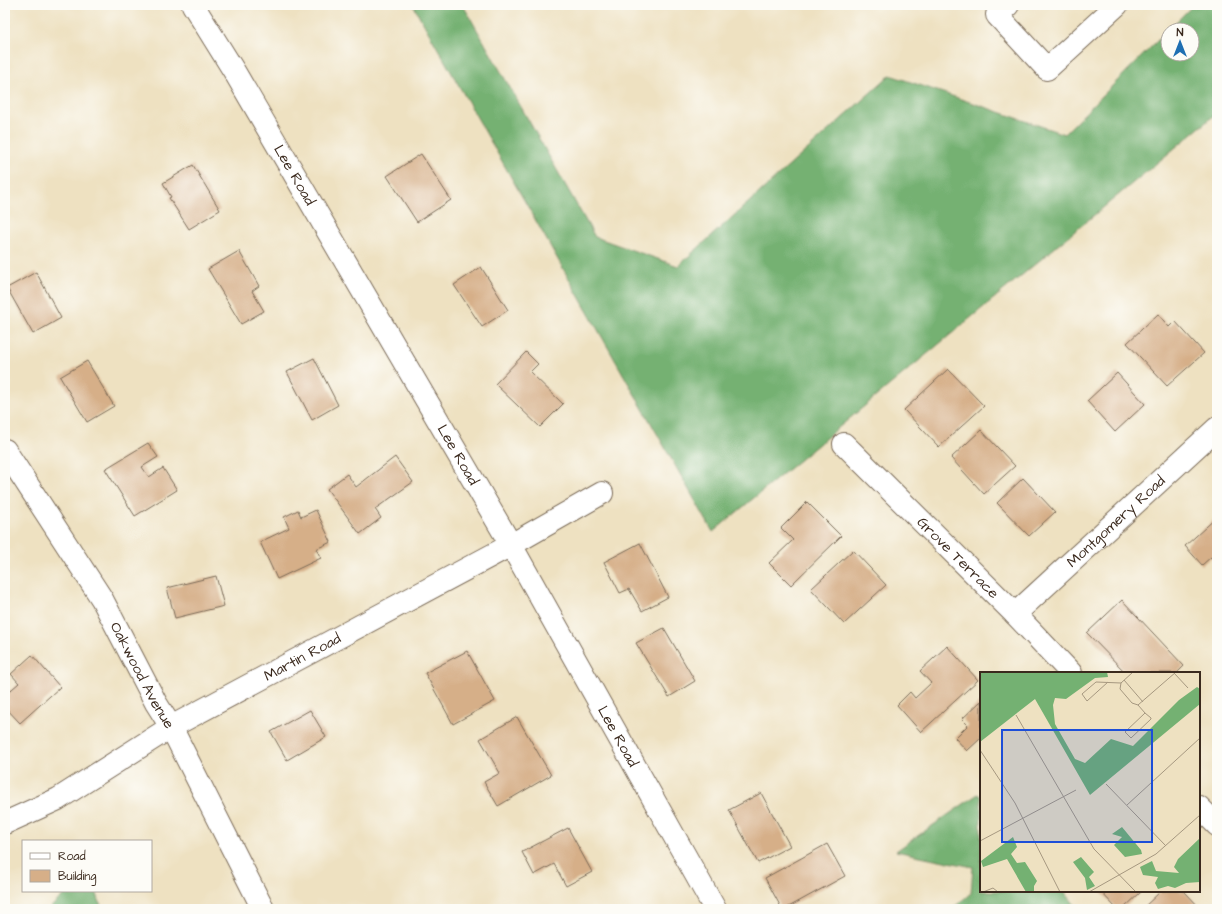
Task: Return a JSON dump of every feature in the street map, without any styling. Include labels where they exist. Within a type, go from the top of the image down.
[{"type":"street","name":"Lee Road","points":[[193,5],[234,71],[511,545],[715,909]]},
{"type":"street","points":[[1008,5],[997,15],[1047,69],[1117,5]]},
{"type":"street","name":"Montgomery Road","points":[[1015,614],[1217,428]]},
{"type":"street","name":"Grove Terrace","points":[[844,444],[1015,614],[1070,672]]},
{"type":"street","name":"Oakwood Avenue","points":[[5,450],[102,599],[156,703],[171,727],[263,909]]},
{"type":"street","name":"Martin Road","points":[[5,823],[58,799],[171,727],[511,545],[602,493]]},
{"type":"street","points":[[1200,808],[1217,825]]},
{"type":"green space","points":[[413,5],[463,5],[595,237],[678,266],[890,75],[1064,134],[1160,38],[1160,62],[1200,62],[1200,22],[1176,22],[1193,5],[1217,5],[1217,113],[713,532]]},
{"type":"green space","points":[[978,794],[980,796],[980,892],[1065,892],[1078,909],[952,909],[971,893],[973,867],[896,851]]},
{"type":"green space","points":[[67,892],[96,892],[102,909],[49,909]]},
{"type":"building","points":[[421,154],[451,200],[417,222],[387,176]]},
{"type":"building","points":[[193,165],[220,210],[189,229],[169,198],[171,197],[163,183]]},
{"type":"building","points":[[239,251],[259,286],[252,291],[264,311],[241,324],[208,269]]},
{"type":"building","points":[[481,267],[508,310],[482,327],[454,285]]},
{"type":"building","points":[[36,272],[61,318],[33,334],[7,288]]},
{"type":"building","points":[[1158,314],[1169,327],[1175,321],[1204,353],[1167,386],[1127,343]]},
{"type":"building","points":[[526,352],[538,364],[530,372],[563,404],[540,427],[495,384]]},
{"type":"building","points":[[314,358],[338,405],[312,420],[287,372]]},
{"type":"building","points":[[87,361],[114,406],[87,422],[60,377]]},
{"type":"building","points":[[948,369],[984,406],[939,447],[904,410]]},
{"type":"building","points":[[1117,373],[1145,404],[1115,432],[1087,401]]},
{"type":"building","points":[[981,430],[1015,466],[984,494],[951,458]]},
{"type":"building","points":[[148,443],[158,457],[142,467],[149,477],[163,468],[177,490],[135,516],[105,469]]},
{"type":"building","points":[[395,457],[413,482],[375,509],[381,518],[360,534],[327,489],[347,474],[356,487]]},
{"type":"building","points":[[1023,478],[1055,512],[1029,536],[997,503]]},
{"type":"building","points":[[807,502],[841,536],[791,585],[769,563],[793,540],[781,528]]},
{"type":"building","points":[[298,510],[301,517],[316,510],[331,542],[316,549],[321,558],[277,579],[260,542],[289,528],[284,517]]},
{"type":"building","points":[[1217,517],[1217,564],[1211,557],[1202,565],[1185,546]]},
{"type":"building","points":[[640,543],[668,597],[642,611],[629,589],[620,593],[604,562]]},
{"type":"building","points":[[853,550],[886,585],[844,624],[811,589]]},
{"type":"building","points":[[216,576],[224,606],[175,618],[167,588]]},
{"type":"building","points":[[1122,600],[1184,666],[1178,672],[1125,672],[1087,633]]},
{"type":"building","points":[[664,628],[695,681],[669,697],[636,643]]},
{"type":"building","points":[[947,646],[978,680],[921,732],[897,705],[910,692],[915,698],[931,683],[920,671]]},
{"type":"building","points":[[467,651],[495,701],[453,724],[425,673]]},
{"type":"building","points":[[32,655],[60,687],[20,723],[5,707],[5,695],[19,683],[11,674]]},
{"type":"building","points":[[980,702],[980,739],[967,751],[955,738],[968,725],[962,719]]},
{"type":"building","points":[[310,710],[326,737],[287,760],[271,732]]},
{"type":"building","points":[[517,717],[551,775],[498,806],[484,782],[500,773],[480,739]]},
{"type":"building","points":[[761,793],[790,846],[758,863],[729,810]]},
{"type":"building","points":[[568,828],[592,872],[566,886],[554,864],[534,875],[522,852]]},
{"type":"building","points":[[827,844],[845,876],[785,909],[782,909],[765,878]]},
{"type":"building","points":[[1101,892],[1141,892],[1123,909],[1117,909]]},
{"type":"building","points":[[1160,892],[1185,892],[1201,909],[1142,909]]}]
